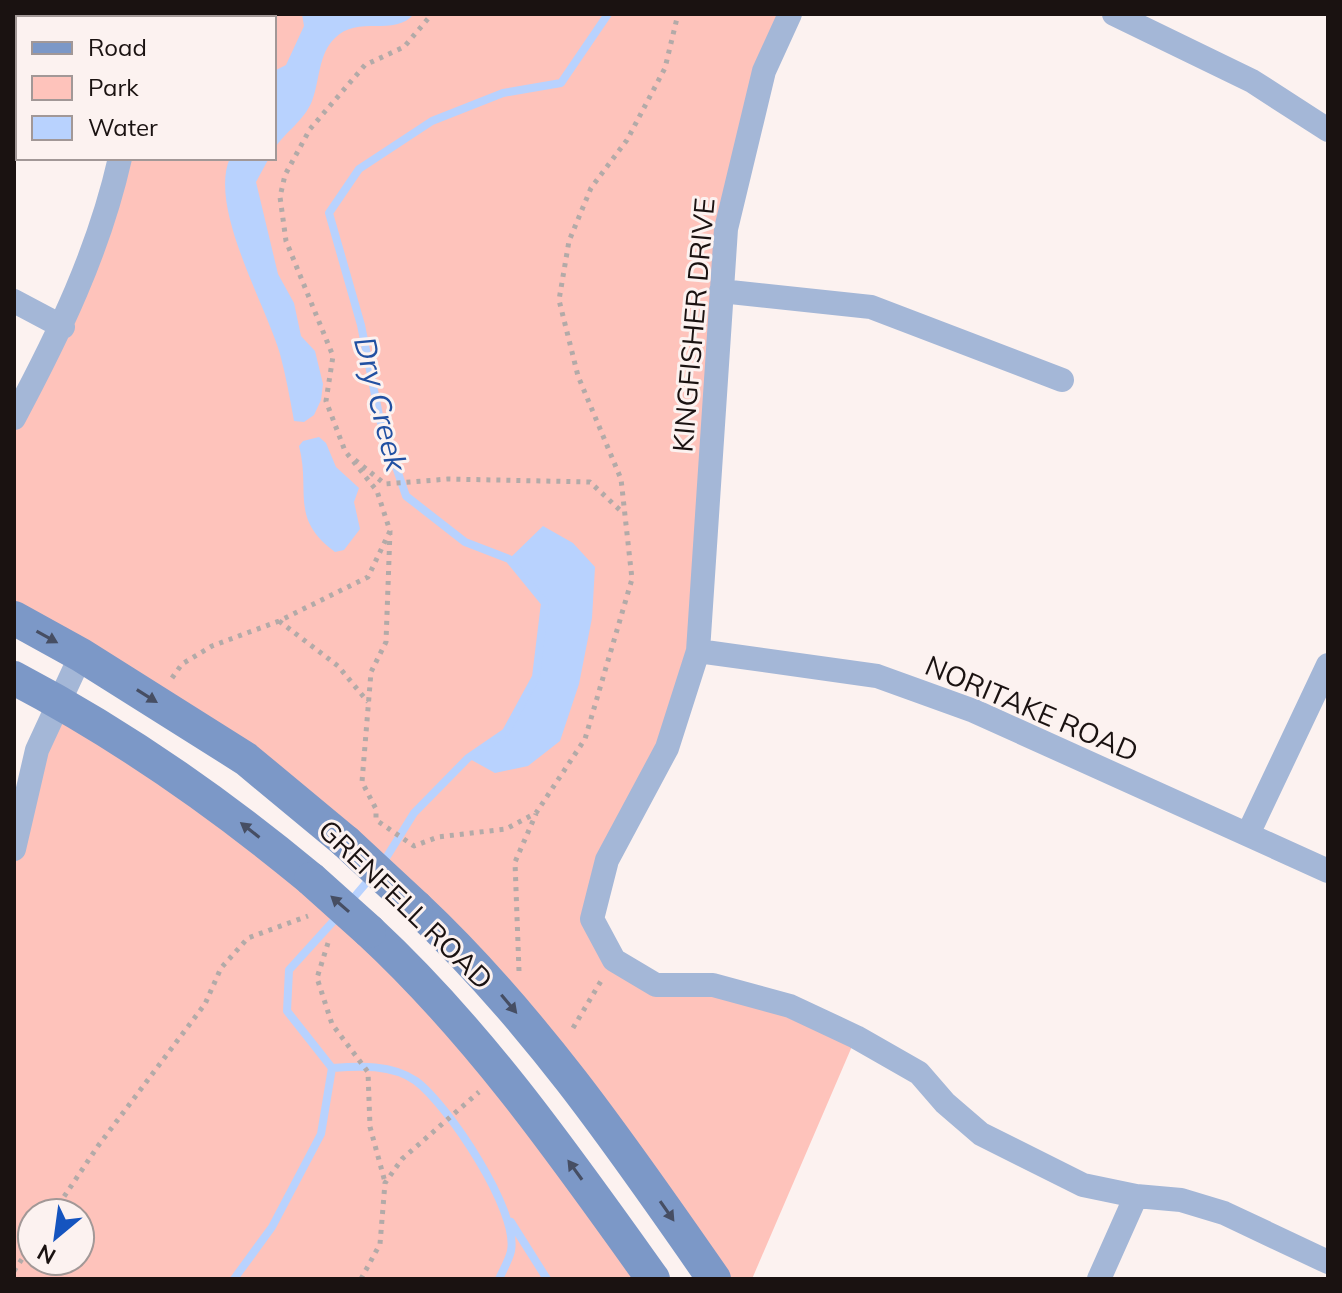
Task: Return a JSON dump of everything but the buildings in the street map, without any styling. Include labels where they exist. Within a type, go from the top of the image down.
[{"type":"main road","name":"GRENFELL ROAD","points":[[14,618],[81,655],[246,759],[346,842],[416,907],[493,986],[578,1085],[714,1279]]},
{"type":"main road","name":"GRENFELL ROAD","points":[[14,678],[58,701],[188,782],[311,879],[369,931],[477,1043],[653,1279]]},
{"type":"street","name":"KINGFISHER DRIVE","points":[[614,960],[592,919],[607,860],[667,748],[698,651],[726,229],[761,85],[790,14]]},
{"type":"street","points":[[1114,14],[1252,81],[1328,130]]},
{"type":"street","points":[[14,418],[63,327],[107,217],[120,160]]},
{"type":"street","points":[[721,291],[871,307],[1062,380]]},
{"type":"street","points":[[14,301],[63,327]]},
{"type":"street","name":"NORITAKE ROAD","points":[[698,651],[877,676],[974,711],[1328,871]]},
{"type":"street","points":[[14,849],[37,750],[81,655]]},
{"type":"street","points":[[1248,834],[1328,665]]},
{"type":"street","points":[[614,960],[656,985],[713,985],[790,1006],[919,1073],[945,1103],[981,1134],[1083,1185],[1136,1196],[1181,1200],[1224,1213],[1328,1262]]},
{"type":"street","points":[[1099,1279],[1136,1196]]},
{"type":"path","points":[[432,14],[404,47],[365,65],[310,129],[285,175],[280,197],[286,241],[333,356],[326,401],[345,451],[377,491],[390,531],[386,642],[371,672],[362,782],[376,809],[376,820],[414,846],[438,837],[506,829],[536,813]]},
{"type":"path","points":[[519,971],[515,862],[536,813],[585,739],[632,579],[621,479],[578,376],[559,300],[569,241],[591,188],[627,140],[665,68],[678,14]]},
{"type":"path","points":[[345,451],[385,484],[448,479],[590,482],[623,513]]},
{"type":"path","points":[[159,704],[182,664],[212,646],[279,621],[368,577],[390,531]]},
{"type":"path","points":[[279,621],[338,666],[369,703]]},
{"type":"path","points":[[64,1197],[98,1146],[205,1004],[221,968],[248,938],[310,915]]},
{"type":"path","points":[[328,943],[317,978],[332,1024],[368,1072],[370,1127],[385,1183],[380,1244],[361,1279]]},
{"type":"path","points":[[573,1028],[614,960]]},
{"type":"path","points":[[385,1183],[402,1159],[480,1092]]},
{"type":"green space","points":[[790,14],[721,291],[698,651],[592,919],[614,960],[656,984],[713,985],[856,1037],[752,1279],[714,1279],[514,1011],[318,818],[14,620],[14,417],[119,160],[276,160],[276,16],[117,16]]},
{"type":"green space","points":[[58,701],[383,944],[653,1279],[14,1279],[14,849]]},
{"type":"water","points":[[302,14],[414,14],[397,24],[354,28],[335,38],[322,60],[309,108],[276,146],[276,70],[286,65],[304,26]]},
{"type":"water","points":[[230,160],[268,160],[256,182],[278,274],[294,303],[301,336],[315,351],[323,384],[321,400],[314,415],[304,422],[294,421],[280,354],[232,229],[225,178]]},
{"type":"water","points":[[319,437],[326,443],[336,467],[359,488],[354,502],[360,529],[344,550],[335,552],[312,528],[304,504],[299,446],[303,441]]},
{"type":"water","points":[[543,526],[573,543],[595,567],[592,618],[579,684],[560,741],[528,766],[495,773],[468,758],[506,732],[536,677],[545,603],[509,559]]},
{"type":"waterway","name":"Dry Creek","points":[[381,866],[414,813],[468,758],[506,732],[536,677],[545,603],[509,559],[465,542],[406,496],[380,420],[361,325],[329,213],[359,169],[432,121],[503,93],[561,83],[608,14]]},
{"type":"waterway","name":"Dry Creek","points":[[350,902],[372,876]]},
{"type":"waterway","name":"Dry Creek","points":[[234,1279],[272,1227],[321,1134],[332,1068],[287,1011],[289,970],[338,916]]},
{"type":"waterway","points":[[332,1068],[386,1069],[407,1075],[430,1094],[445,1112],[478,1160],[504,1211],[511,1233],[511,1251],[499,1279]]},
{"type":"waterway","points":[[511,1222],[547,1279]]}]
